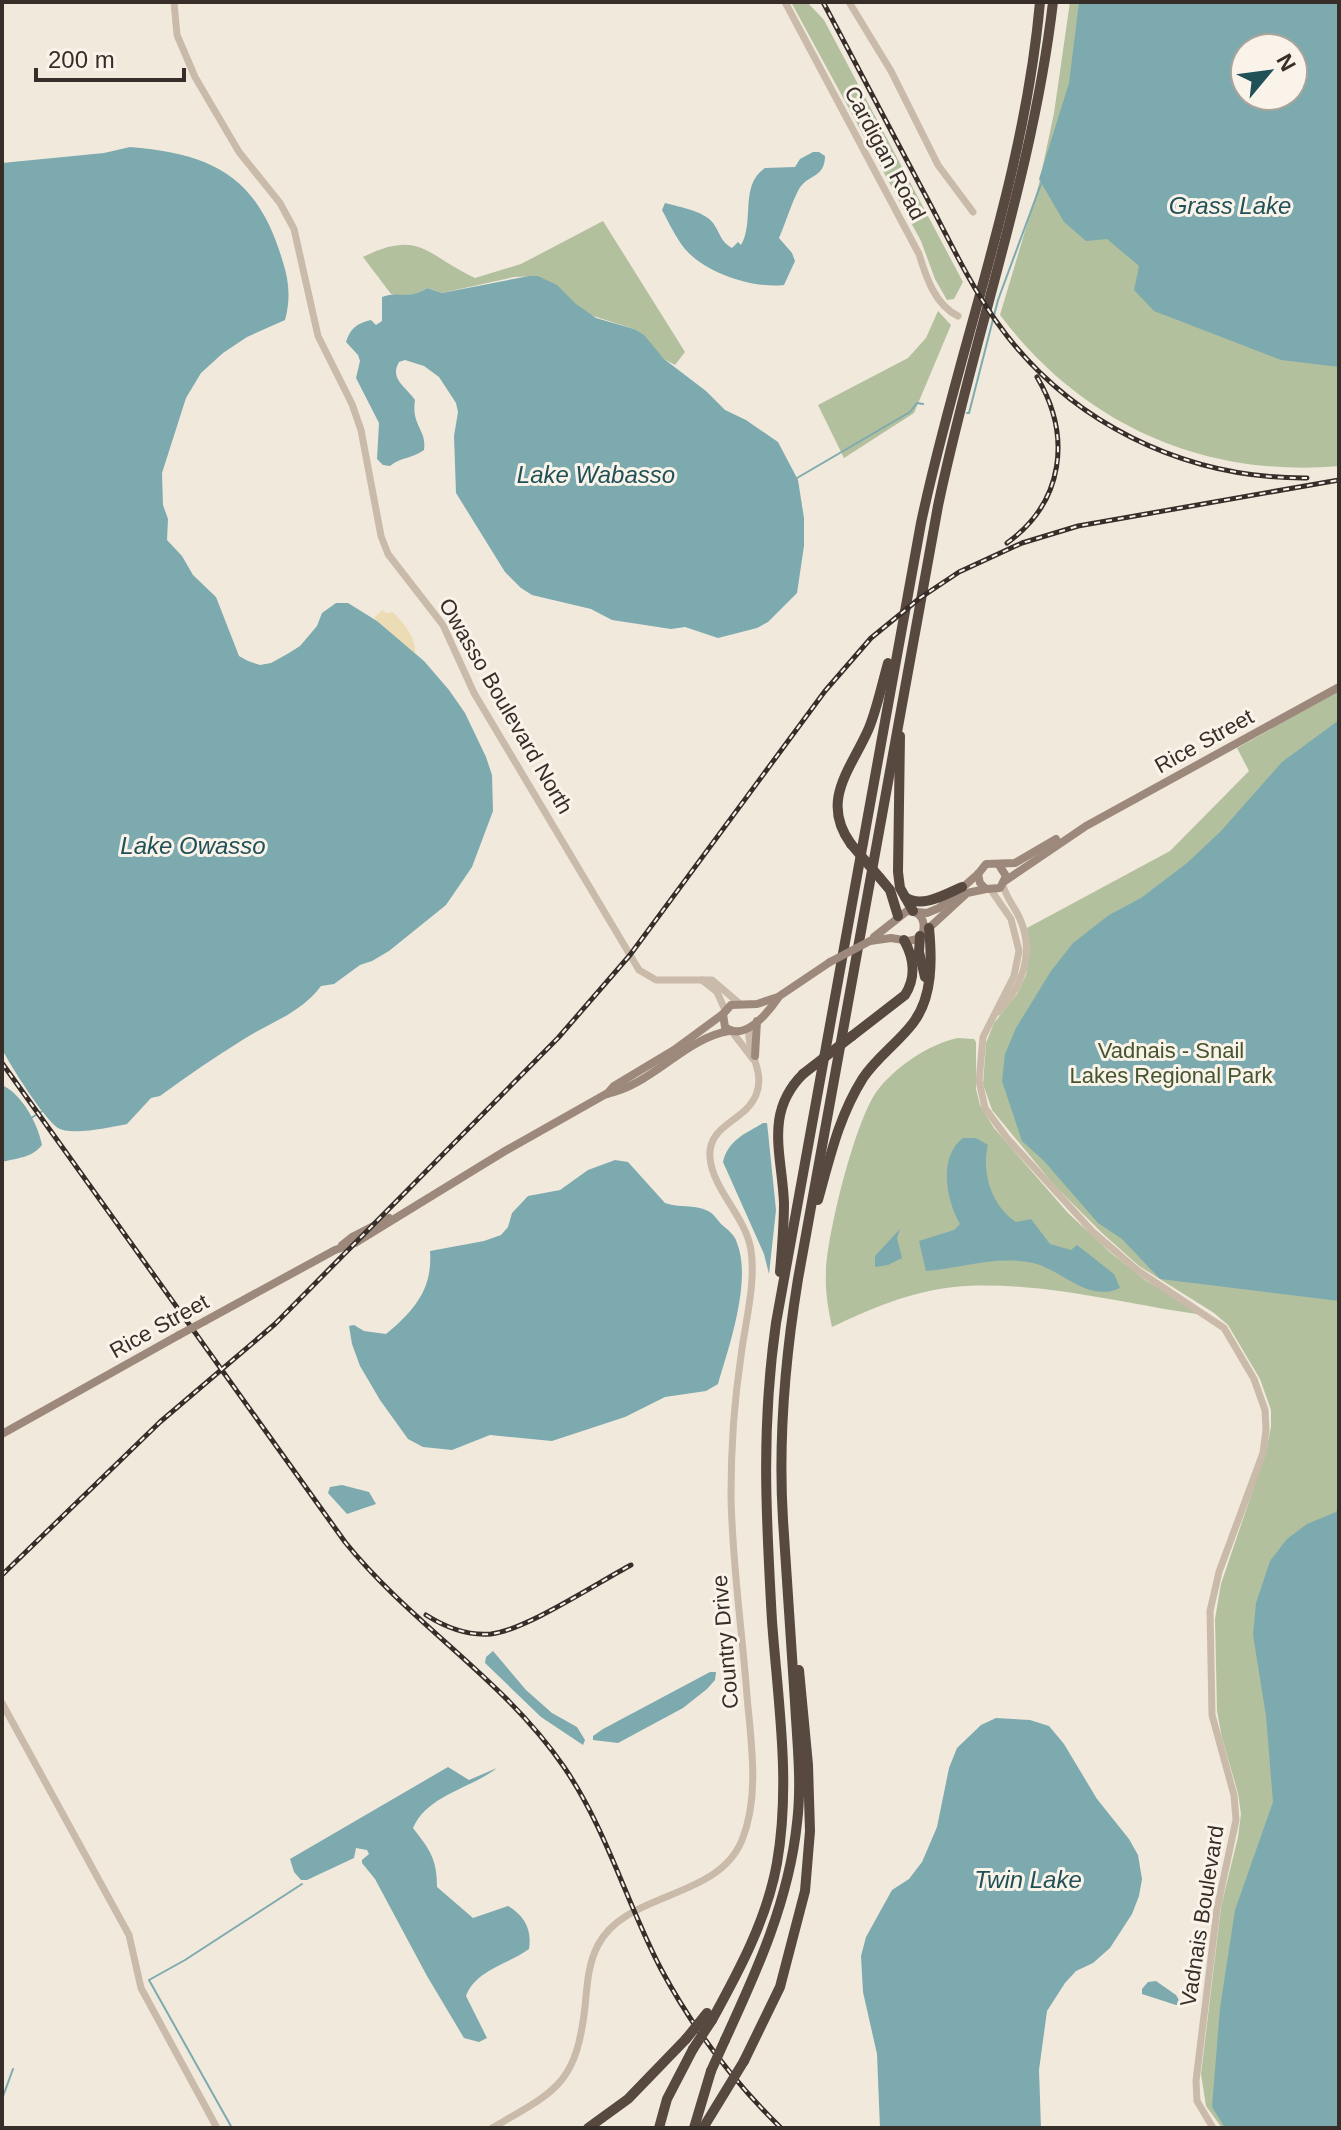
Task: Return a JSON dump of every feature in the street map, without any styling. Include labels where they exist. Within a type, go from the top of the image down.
[{"type":"highway","points":[[771,1358],[900,627],[944,421],[1016,162],[1040,2]]},
{"type":"highway","points":[[694,2128],[711,2071],[761,1961],[787,1881],[797,1821],[798,1761],[783,1519],[782,1453],[785,1388],[798,1279],[946,465],[1029,147],[1053,2]]},
{"type":"highway","points":[[897,918],[891,893],[851,844],[839,816],[841,782],[873,718],[900,627]]},
{"type":"highway","points":[[901,707],[898,872],[905,897],[915,912]]},
{"type":"highway","points":[[905,897],[912,902],[925,900],[962,887]]},
{"type":"highway","points":[[798,1279],[840,1121],[864,1077],[911,1026],[926,999],[924,932]]},
{"type":"highway","points":[[659,2128],[667,2099],[710,2016],[736,1977],[754,1937],[776,1866],[784,1811],[783,1739],[764,1494],[765,1429],[783,1221],[778,1122],[783,1101],[803,1074],[896,1003],[910,987],[912,961],[902,939]]},
{"type":"highway","points":[[703,2128],[744,2061],[780,1987],[805,1891],[810,1831],[808,1765],[792,1633]]},
{"type":"highway","points":[[588,2128],[628,2099],[710,2016]]},
{"type":"main road","name":"Rice Street","points":[[1004,883],[1086,826],[1339,687]]},
{"type":"main road","name":"Rice Street","points":[[999,865],[1018,862],[1068,832],[1086,826]]},
{"type":"main road","points":[[778,997],[757,1004],[731,1005],[724,1012],[723,1023],[731,1032],[742,1033],[778,997],[830,962],[870,941],[897,918],[939,908],[986,864],[999,865],[1005,872],[1004,883],[989,890],[967,893],[913,941],[870,941]]},
{"type":"main road","points":[[978,874],[980,883],[989,890]]},
{"type":"main road","points":[[915,912],[924,923],[924,932]]},
{"type":"main road","points":[[897,918],[894,930],[902,939]]},
{"type":"main road","points":[[742,1004],[750,1011],[755,1058]]},
{"type":"main road","name":"Rice Street","points":[[2,1434],[335,1250],[352,1237],[398,1215],[606,1094],[674,1050],[724,1012]]},
{"type":"main road","name":"Rice Street","points":[[606,1094],[617,1092],[663,1067],[712,1035],[731,1032]]},
{"type":"street","name":"Owasso Boulevard North","points":[[174,2],[177,35],[195,77],[239,152],[280,203],[294,229],[318,336],[357,417],[381,536],[392,563],[443,625],[474,693],[639,970],[656,980],[702,980]]},
{"type":"street","name":"Cardigan Road","points":[[785,2],[919,254],[932,288],[944,306],[958,316]]},
{"type":"street","points":[[849,2],[891,71],[938,165],[973,212]]},
{"type":"street","points":[[1004,883],[1006,896],[1022,922],[1022,951]]},
{"type":"street","points":[[989,890],[1010,915],[1022,951]]},
{"type":"street","name":"Vadnais Boulevard","points":[[1022,951],[1014,976],[983,1037],[979,1089],[985,1108],[1050,1188],[1093,1232],[1137,1270],[1224,1328],[1254,1379],[1265,1410],[1263,1453],[1219,1572],[1210,1611],[1212,1715],[1234,1795],[1236,1820],[1217,1909],[1196,2081],[1197,2101],[1213,2128]]},
{"type":"street","points":[[702,980],[717,982],[742,1004]]},
{"type":"street","points":[[702,980],[717,992],[724,1012]]},
{"type":"street","points":[[731,1032],[755,1058]]},
{"type":"street","name":"Country Drive","points":[[492,2128],[556,2090],[569,2071],[581,2038],[591,1963],[605,1934],[620,1920],[719,1870],[736,1852],[748,1819],[752,1763],[731,1494],[734,1403],[752,1266],[746,1233],[714,1173],[710,1150],[718,1131],[755,1098],[759,1085],[755,1058]]},
{"type":"street","points":[[2,1703],[129,1935],[141,1988],[217,2128]]},
{"type":"green space","points":[[791,2],[807,2],[824,20],[963,282],[954,299],[947,300],[935,279],[921,241]]},
{"type":"green space","name":"Grass Lake","points":[[1070,2],[1339,2],[1339,466],[1289,467],[1240,463],[1194,452],[1149,436],[1107,414],[1068,386],[1033,353],[1000,315],[1039,184],[1054,113]]},
{"type":"green space","points":[[603,221],[685,352],[675,365],[664,359],[634,329],[590,315],[538,276],[514,277],[442,293],[427,288],[410,295],[397,295],[391,294],[363,257],[398,245],[411,245],[475,278],[521,264]]},
{"type":"green space","points":[[938,311],[951,325],[914,413],[844,458],[818,405],[908,358],[926,338]]},
{"type":"green space","name":"Vadnais - Snail Lakes Regional Park","points":[[1339,691],[1339,2128],[1222,2128],[1206,2106],[1201,2074],[1221,1907],[1241,1814],[1217,1711],[1215,1619],[1221,1584],[1266,1451],[1271,1410],[1260,1379],[1228,1325],[1139,1266],[1102,1233],[1054,1185],[992,1110],[983,1084],[986,1043],[994,1023],[1017,994],[1026,975],[1030,949],[1027,928],[1170,851],[1249,771],[1237,748]]},
{"type":"green space","points":[[958,1038],[974,1039],[976,1042],[976,1089],[980,1105],[994,1128],[1068,1213],[1145,1280],[1203,1315],[1046,1289],[984,1285],[938,1289],[907,1297],[832,1327],[826,1279],[831,1232],[851,1151],[869,1106],[884,1082],[903,1065],[936,1045]]},
{"type":"sand","points":[[382,610],[393,612],[405,626],[414,642],[415,654],[374,618]]},
{"type":"water","name":"Grass Lake","points":[[1079,2],[1339,2],[1339,367],[1281,360],[1154,311],[1134,290],[1139,266],[1107,239],[1086,241],[1064,222],[1039,179],[1069,83]]},
{"type":"water","name":"Lake Owasso","points":[[130,147],[159,150],[208,164],[228,174],[245,189],[272,231],[288,289],[285,320],[247,337],[223,353],[201,373],[186,398],[162,473],[163,505],[168,519],[167,540],[182,556],[193,575],[216,597],[239,656],[248,661],[260,665],[271,663],[300,646],[317,626],[322,613],[336,603],[348,603],[377,621],[424,661],[465,713],[492,775],[493,811],[472,867],[446,905],[389,951],[360,965],[334,984],[321,986],[295,1010],[233,1046],[160,1096],[151,1098],[127,1124],[72,1131],[58,1128],[44,1114],[2,1049],[2,163],[104,153]]},
{"type":"water","points":[[813,152],[825,156],[824,163],[819,172],[799,189],[779,238],[795,261],[784,285],[745,282],[705,265],[685,249],[662,210],[665,203],[698,212],[713,223],[728,245],[732,248],[738,242],[741,245],[747,226],[752,184],[757,175],[765,168],[795,167],[800,159]]},
{"type":"water","name":"Lake Wabasso","points":[[538,276],[557,285],[596,318],[644,335],[664,359],[725,410],[778,442],[798,480],[804,518],[804,546],[797,593],[768,622],[718,638],[685,627],[671,629],[612,620],[591,609],[532,595],[521,588],[505,572],[456,493],[456,403],[439,377],[424,366],[405,360],[399,362],[396,373],[415,400],[415,416],[424,450],[390,466],[383,465],[377,459],[379,423],[356,378],[360,361],[346,342],[352,330],[366,321],[371,320],[376,325],[382,321],[382,297],[414,294],[427,288],[442,293]]},
{"type":"water","points":[[1339,720],[1339,1301],[1160,1279],[1122,1239],[1098,1223],[1044,1161],[1022,1141],[1002,1081],[1005,1054],[1016,1028],[1051,971],[1073,943],[1187,863],[1221,831],[1282,762]]},
{"type":"water","points":[[2,1085],[16,1095],[28,1110],[42,1145],[29,1155],[2,1162]]},
{"type":"water","points":[[767,1123],[776,1210],[769,1274],[764,1254],[723,1162],[733,1143]]},
{"type":"water","points":[[963,1138],[976,1138],[988,1145],[986,1167],[990,1188],[1008,1215],[1016,1222],[1031,1219],[1050,1244],[1071,1250],[1077,1245],[1114,1274],[1120,1288],[1108,1292],[1086,1289],[1044,1267],[1020,1261],[993,1261],[926,1271],[919,1241],[954,1230],[960,1224],[948,1191],[947,1167],[955,1146]]},
{"type":"water","points":[[615,1160],[628,1162],[665,1203],[710,1212],[736,1240],[741,1258],[740,1294],[733,1333],[718,1384],[706,1391],[665,1397],[625,1417],[552,1441],[490,1435],[452,1450],[423,1447],[408,1439],[360,1366],[349,1326],[386,1334],[420,1298],[428,1277],[430,1251],[501,1235],[508,1227],[512,1213],[528,1196],[560,1190],[588,1170]]},
{"type":"water","points":[[900,1229],[897,1238],[902,1258],[875,1267],[875,1256]]},
{"type":"water","points":[[342,1485],[369,1492],[376,1504],[347,1514],[328,1493],[330,1487]]},
{"type":"water","points":[[1339,1508],[1339,2128],[1225,2128],[1212,2107],[1220,2008],[1235,1910],[1273,1802],[1266,1716],[1253,1635],[1256,1603],[1270,1561],[1287,1539],[1307,1524]]},
{"type":"water","points":[[493,1651],[526,1690],[552,1713],[577,1727],[585,1740],[583,1745],[541,1717],[485,1663],[486,1657]]},
{"type":"water","points":[[710,1672],[716,1672],[715,1680],[683,1708],[618,1743],[593,1740],[593,1736],[603,1729]]},
{"type":"water","name":"Twin Lake","points":[[996,1718],[1030,1720],[1049,1726],[1064,1744],[1097,1799],[1138,1855],[1142,1879],[1139,1896],[1132,1914],[1110,1948],[1093,1963],[1076,1971],[1047,2011],[1039,2070],[1041,2128],[880,2128],[877,2054],[863,1992],[861,1956],[866,1937],[892,1890],[909,1879],[922,1862],[937,1827],[949,1768],[957,1748],[981,1725]]},
{"type":"water","points":[[448,1767],[469,1780],[497,1768],[439,1800],[413,1828],[431,1855],[437,1887],[473,1918],[508,1906],[523,1919],[529,1936],[529,1949],[485,1974],[466,1996],[487,2038],[479,2042],[464,2038],[427,1976],[375,1879],[362,1863],[369,1854],[367,1850],[356,1848],[354,1858],[307,1880],[301,1880],[294,1872],[290,1859]]},
{"type":"water","points":[[1156,1981],[1176,1995],[1181,2004],[1142,1994],[1148,1982]]},
{"type":"waterway","points":[[967,413],[998,300],[1041,184]]},
{"type":"waterway","points":[[797,478],[910,412],[917,403],[923,404]]},
{"type":"waterway","points":[[31,1118],[46,1109]]},
{"type":"waterway","points":[[232,2128],[149,1980],[302,1884]]},
{"type":"waterway","points":[[2,2099],[13,2069]]},
{"type":"railway","points":[[823,2],[966,273],[996,321],[1025,357],[1057,388],[1093,415],[1132,438],[1216,468],[1261,476],[1307,478]]},
{"type":"railway","points":[[1007,543],[1026,527],[1041,508],[1051,488],[1056,467],[1058,445],[1055,422],[1037,377]]},
{"type":"railway","points":[[2,1575],[160,1422],[275,1324],[558,1038],[630,955],[825,691],[871,638],[920,598],[959,572],[1022,543],[1078,526],[1339,480]]},
{"type":"railway","points":[[2,1063],[345,1542],[371,1572],[514,1706],[564,1767],[592,1816],[673,1991],[715,2053],[781,2128]]},
{"type":"railway","points":[[426,1615],[465,1632],[491,1634],[506,1631],[542,1615],[631,1565]]}]
